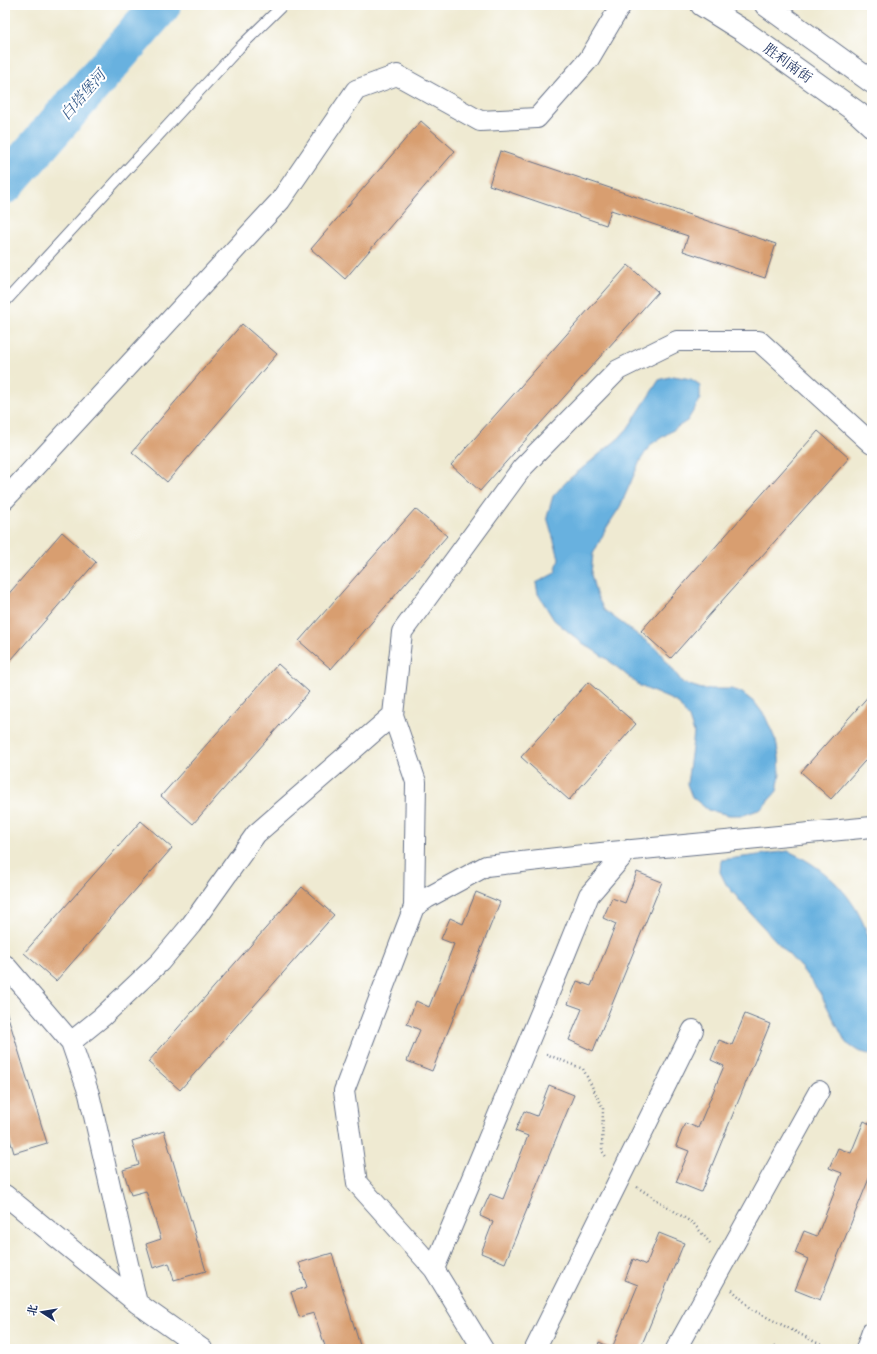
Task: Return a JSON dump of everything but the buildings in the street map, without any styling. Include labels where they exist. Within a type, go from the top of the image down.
[{"type":"main road","name":"胜利南街","points":[[702,5],[748,35],[858,113],[872,126]]},
{"type":"main road","points":[[766,5],[872,82]]},
{"type":"street","points":[[5,499],[280,201],[356,90],[397,75],[480,122],[537,118],[589,59],[621,5]]},
{"type":"street","points":[[483,1349],[434,1269],[357,1183],[344,1091],[414,907],[416,782],[393,715],[402,632],[522,468],[618,370],[677,341],[759,341],[872,444]]},
{"type":"street","points":[[71,1042],[102,1017],[160,962],[191,925],[256,834],[393,715]]},
{"type":"street","points":[[414,907],[427,898],[486,866],[628,850],[872,827]]},
{"type":"street","points":[[434,1269],[527,1047],[588,895],[628,850]]},
{"type":"street","points":[[5,965],[71,1042],[89,1094],[137,1303]]},
{"type":"street","points":[[535,1349],[693,1030]]},
{"type":"street","points":[[676,1349],[820,1091]]},
{"type":"street","points":[[5,1195],[137,1303],[202,1349]]},
{"type":"street","points":[[866,1349],[872,1332]]},
{"type":"lane","points":[[5,302],[239,48],[283,5]]},
{"type":"path","points":[[527,1047],[583,1069],[603,1108],[602,1151],[621,1176],[694,1224],[725,1261],[731,1289],[753,1310],[829,1349]]},
{"type":"water","points":[[673,376],[691,379],[700,385],[700,400],[687,421],[650,445],[640,461],[620,507],[607,527],[593,554],[591,574],[596,594],[604,610],[657,649],[683,683],[702,689],[732,689],[741,692],[755,703],[765,716],[776,741],[779,757],[780,774],[777,791],[761,809],[744,815],[729,815],[708,810],[692,797],[687,784],[694,733],[689,718],[677,702],[640,686],[607,659],[581,642],[554,620],[538,594],[536,583],[555,573],[559,558],[547,517],[553,496],[568,480],[619,438],[628,428],[659,380]]},
{"type":"water","points":[[788,851],[818,868],[831,879],[843,891],[862,919],[872,953],[872,1055],[858,1051],[846,1043],[820,993],[802,969],[752,915],[726,884],[720,872],[721,860]]},
{"type":"waterway","name":"白塔堡河","points":[[5,184],[161,5]]}]
